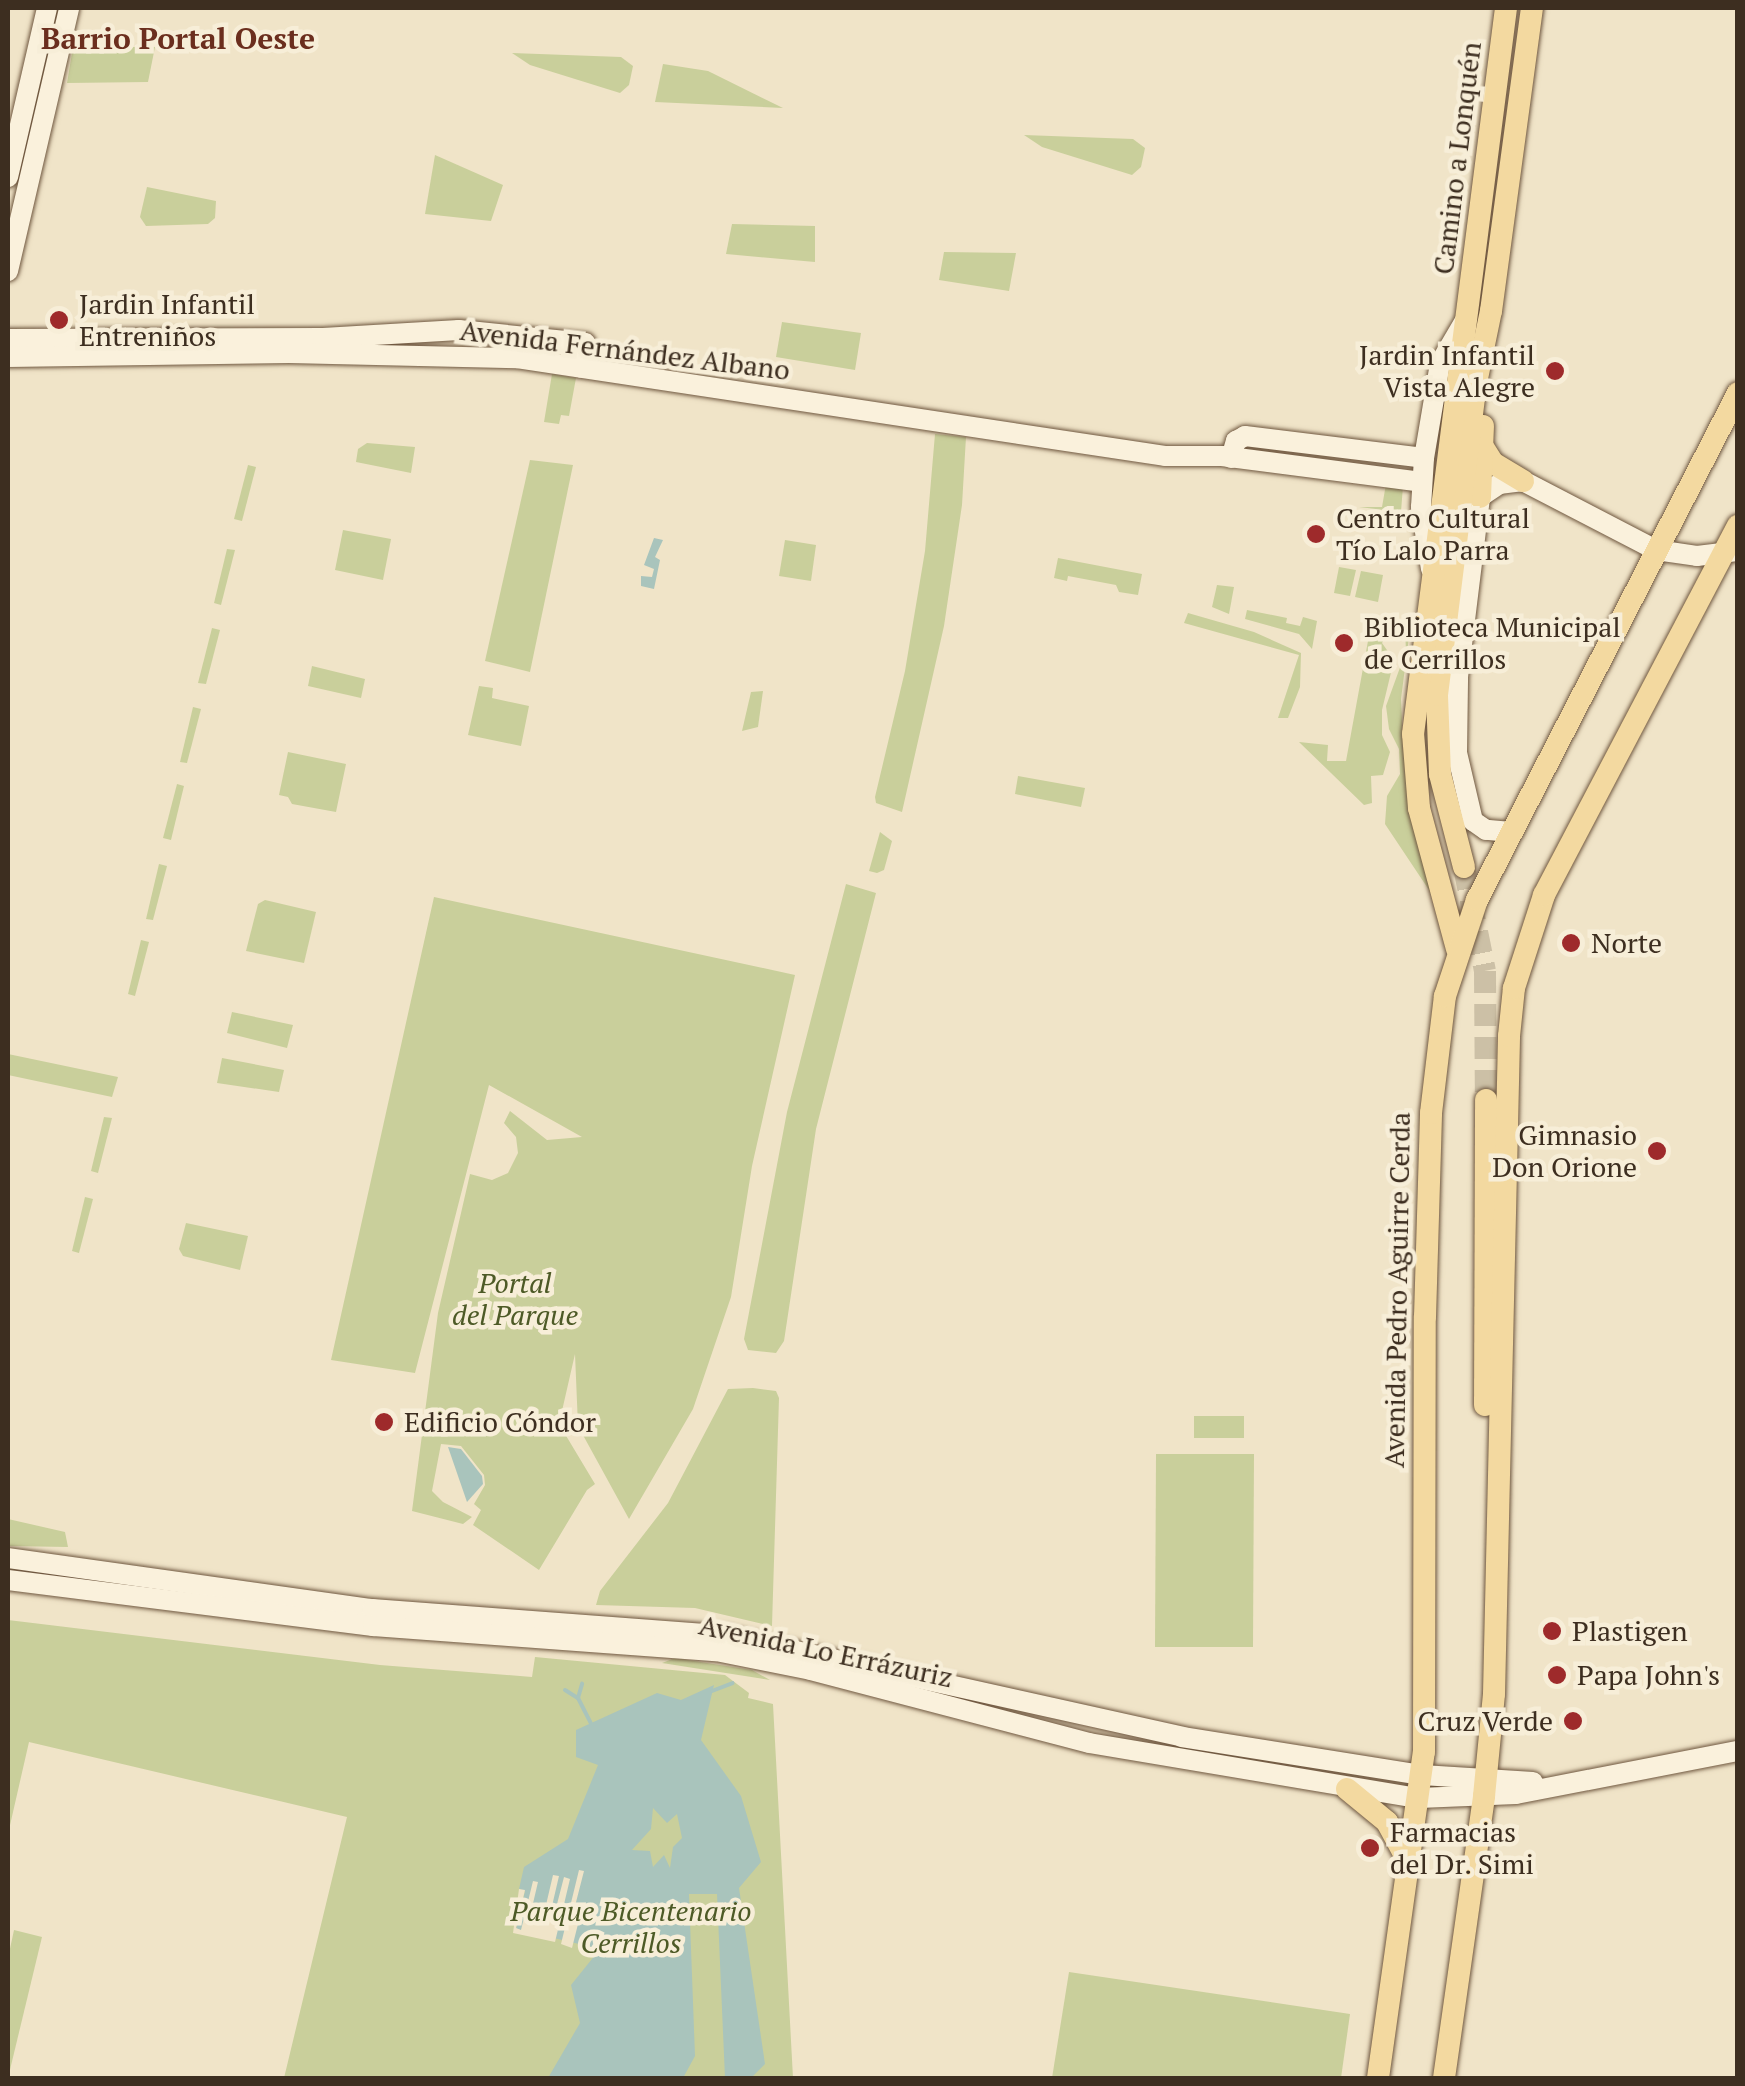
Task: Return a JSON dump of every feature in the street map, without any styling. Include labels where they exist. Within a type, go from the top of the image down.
[{"type":"main road","points":[[8,178],[47,8]]},
{"type":"main road","points":[[8,271],[69,8]]},
{"type":"main road","name":"Camino a Lonquén","points":[[1457,952],[1414,770],[1416,686],[1506,8]]},
{"type":"main road","name":"Camino a Lonquén","points":[[1491,312],[1532,8]]},
{"type":"main road","points":[[1491,312],[1480,497],[1458,677],[1457,754],[1473,821],[1486,830],[1511,832]]},
{"type":"main road","points":[[1464,867],[1440,774],[1437,694],[1475,388],[1491,312]]},
{"type":"main road","name":"Camino a Lonquén","points":[[1431,572],[1421,482],[1424,458],[1440,363],[1467,316]]},
{"type":"main road","name":"Avenida Fernández Albano","points":[[8,340],[323,338],[436,330],[584,342],[580,368]]},
{"type":"main road","name":"Avenida Fernández Albano","points":[[8,358],[451,354],[580,368],[1166,456],[1231,458],[1421,482]]},
{"type":"main road","name":"Avenida Pedro Aguirre Cerda","points":[[1378,2078],[1421,1786],[1428,1656],[1422,1515],[1431,1113],[1440,1018],[1457,952],[1477,900],[1738,393]]},
{"type":"main road","points":[[1231,458],[1236,441],[1245,436],[1424,458]]},
{"type":"main road","points":[[1482,447],[1493,462],[1522,482],[1656,550],[1730,553]]},
{"type":"main road","points":[[1480,497],[1499,484],[1522,482]]},
{"type":"main road","points":[[1444,2078],[1485,1787],[1495,1658],[1508,1036],[1514,988],[1544,896],[1730,553],[1738,526]]},
{"type":"main road","points":[[1486,1100],[1486,1542],[1495,1658]]},
{"type":"main road","name":"Avenida Lo Errázuriz","points":[[8,1558],[372,1609],[728,1636],[1148,1730],[1421,1786]]},
{"type":"main road","name":"Avenida Lo Errázuriz","points":[[8,1580],[374,1626],[716,1652],[841,1678],[1067,1738],[1347,1789],[1565,1783],[1738,1751]]},
{"type":"main road","points":[[1347,1789],[1386,1822],[1410,1863]]},
{"type":"green space","points":[[73,47],[155,47],[148,82],[67,83]]},
{"type":"green space","points":[[512,53],[621,57],[633,66],[629,85],[620,93],[530,65]]},
{"type":"green space","points":[[663,64],[708,71],[783,108],[655,102]]},
{"type":"green space","points":[[1024,135],[1133,139],[1145,148],[1141,167],[1132,175],[1042,147]]},
{"type":"green space","points":[[435,155],[503,185],[491,221],[425,214]]},
{"type":"green space","points":[[147,187],[216,201],[215,218],[208,224],[146,226],[140,217]]},
{"type":"green space","points":[[732,224],[815,226],[815,262],[726,254]]},
{"type":"green space","points":[[944,252],[1016,253],[1009,291],[939,280]]},
{"type":"green space","points":[[782,322],[861,333],[855,370],[776,357]]},
{"type":"green space","points":[[552,374],[576,378],[569,416],[561,415],[559,424],[544,422]]},
{"type":"green space","points":[[935,434],[966,437],[962,505],[944,626],[902,812],[876,803],[875,797],[905,671],[925,551]]},
{"type":"green space","points":[[367,443],[415,447],[411,473],[356,462],[358,449]]},
{"type":"green space","points":[[530,460],[573,465],[530,672],[485,661]]},
{"type":"green space","points":[[248,465],[256,467],[242,521],[234,519]]},
{"type":"green space","points":[[1386,484],[1403,486],[1401,512],[1359,507],[1382,507]]},
{"type":"green space","points":[[343,530],[391,539],[383,580],[335,570]]},
{"type":"green space","points":[[785,540],[816,545],[811,581],[779,576]]},
{"type":"green space","points":[[227,549],[235,550],[221,605],[214,603]]},
{"type":"green space","points":[[1058,558],[1142,574],[1138,595],[1119,592],[1116,585],[1068,576],[1067,581],[1054,578]]},
{"type":"green space","points":[[1339,567],[1356,570],[1350,596],[1334,593]]},
{"type":"green space","points":[[1361,571],[1383,575],[1378,602],[1355,597]]},
{"type":"green space","points":[[1217,585],[1234,587],[1229,614],[1212,607]]},
{"type":"green space","points":[[1247,610],[1287,618],[1286,623],[1300,626],[1303,617],[1317,621],[1312,649],[1299,634],[1245,619]]},
{"type":"green space","points":[[1188,613],[1254,632],[1301,653],[1300,687],[1288,718],[1278,718],[1299,655],[1184,623]]},
{"type":"green space","points":[[212,628],[220,630],[206,684],[198,683]]},
{"type":"green space","points":[[1390,629],[1382,643],[1394,660],[1382,710],[1382,735],[1390,752],[1383,775],[1371,776],[1372,803],[1364,805],[1299,742],[1328,745],[1327,761],[1346,761],[1370,630]]},
{"type":"green space","points":[[1405,629],[1410,629],[1401,699],[1403,743],[1435,899],[1385,824],[1387,796],[1400,774],[1399,749],[1389,729],[1386,706],[1406,651]]},
{"type":"green space","points":[[312,666],[365,679],[361,698],[308,686]]},
{"type":"green space","points":[[479,686],[493,688],[492,698],[529,706],[521,746],[468,735]]},
{"type":"green space","points":[[763,691],[758,727],[742,731],[751,692]]},
{"type":"green space","points":[[193,707],[201,709],[187,763],[180,762]]},
{"type":"green space","points":[[288,752],[346,764],[336,812],[292,804],[288,797],[279,795]]},
{"type":"green space","points":[[1018,776],[1085,788],[1081,807],[1015,794]]},
{"type":"green space","points":[[177,784],[184,786],[171,840],[163,838]]},
{"type":"green space","points":[[880,832],[892,841],[884,870],[877,873],[869,871]]},
{"type":"green space","points":[[159,864],[167,866],[153,920],[146,919]]},
{"type":"green space","points":[[846,884],[876,893],[816,1129],[784,1341],[776,1353],[748,1350],[744,1339],[787,1112]]},
{"type":"green space","name":"Portal del Parque","points":[[434,897],[795,975],[752,1166],[731,1297],[693,1409],[629,1519],[578,1426],[575,1354],[559,1424],[595,1484],[587,1490],[539,1570],[473,1525],[481,1510],[474,1504],[485,1485],[484,1475],[461,1446],[441,1444],[432,1491],[443,1502],[472,1517],[463,1524],[412,1511],[438,1313],[470,1174],[492,1180],[508,1173],[518,1153],[516,1137],[504,1123],[510,1111],[547,1140],[582,1137],[489,1085],[415,1373],[331,1360]]},
{"type":"green space","points":[[265,900],[316,912],[304,963],[246,951],[258,904]]},
{"type":"green space","points":[[141,940],[149,942],[135,996],[128,994]]},
{"type":"green space","points":[[232,1012],[293,1025],[287,1048],[227,1033]]},
{"type":"green space","points":[[8,1054],[118,1077],[112,1097],[8,1075]]},
{"type":"green space","points":[[222,1058],[284,1070],[279,1092],[217,1083]]},
{"type":"green space","points":[[104,1117],[112,1118],[98,1173],[91,1171]]},
{"type":"green space","points":[[85,1197],[93,1199],[79,1253],[72,1251]]},
{"type":"green space","points":[[186,1223],[248,1236],[240,1270],[183,1256],[179,1249]]},
{"type":"green space","points":[[728,1389],[776,1391],[779,1398],[772,1626],[695,1608],[596,1605],[600,1591],[668,1503]]},
{"type":"green space","points":[[1194,1416],[1244,1416],[1244,1438],[1194,1438]]},
{"type":"green space","points":[[1156,1454],[1254,1454],[1253,1647],[1155,1647]]},
{"type":"green space","points":[[8,1519],[65,1532],[68,1547],[8,1546]]},
{"type":"green space","name":"Parque Bicentenario Cerrillos","points":[[8,1620],[380,1665],[532,1677],[535,1657],[725,1675],[749,1693],[748,1698],[773,1704],[793,2078],[284,2078],[347,1817],[29,1742],[8,1834]]},
{"type":"green space","points":[[675,1658],[752,1670],[770,1680],[662,1663]]},
{"type":"green space","points":[[14,1930],[42,1937],[8,2078],[8,1958]]},
{"type":"green space","points":[[1069,1972],[1350,2014],[1341,2078],[1052,2078]]},
{"type":"water","points":[[654,538],[663,540],[655,557],[660,560],[654,589],[641,586],[641,576],[652,577],[654,569],[644,565]]},
{"type":"water","points":[[448,1447],[461,1449],[482,1476],[483,1484],[467,1502]]},
{"type":"water","points":[[714,1685],[701,1740],[741,1796],[761,1862],[739,1888],[765,2064],[751,2078],[725,2078],[717,1894],[689,1894],[695,2056],[683,2078],[548,2078],[580,2023],[571,1985],[600,1949],[516,1929],[525,1891],[519,1889],[524,1867],[568,1839],[598,1765],[576,1757],[576,1730],[657,1693],[681,1700]],"holes":[[[653,1808],[667,1823],[677,1814],[682,1838],[673,1847],[670,1868],[664,1855],[653,1867],[650,1851],[632,1850],[651,1829]]]},
{"type":"pier","points":[[579,1870],[584,1871],[574,1910],[581,1912],[572,1948],[561,1944]]},
{"type":"pier","points":[[553,1875],[559,1876],[552,1906],[556,1908],[564,1877],[570,1879],[555,1942],[513,1933],[519,1889],[525,1890],[516,1928],[521,1930],[533,1881],[538,1882],[531,1912],[542,1922]]},
{"type":"waterway","points":[[712,1691],[733,1683]]},
{"type":"waterway","points":[[578,1698],[582,1684]]},
{"type":"waterway","points":[[565,1690],[578,1698],[591,1723]]},
{"type":"tunnel","points":[[1464,867],[1485,971],[1486,1100]]},
{"type":"place","name":"Jardin Infantil Entreniños","points":[[59,320]]},
{"type":"place","name":"Jardin Infantil Vista Alegre","points":[[1555,371]]},
{"type":"place","name":"Centro Cultural Tío Lalo Parra","points":[[1316,534]]},
{"type":"place","name":"Biblioteca Municipal de Cerrillos","points":[[1344,643]]},
{"type":"place","name":"Norte","points":[[1571,943]]},
{"type":"place","name":"Gimnasio Don Orione","points":[[1657,1151]]},
{"type":"place","name":"Edificio Cóndor","points":[[384,1422]]},
{"type":"place","name":"Plastigen","points":[[1552,1631]]},
{"type":"place","name":"Papa John's","points":[[1557,1675]]},
{"type":"place","name":"Cruz Verde","points":[[1573,1721]]},
{"type":"place","name":"Farmacias del Dr. Simi","points":[[1370,1848]]},
{"type":"district","name":"Barrio Portal Oeste","points":[[178,38]]}]
